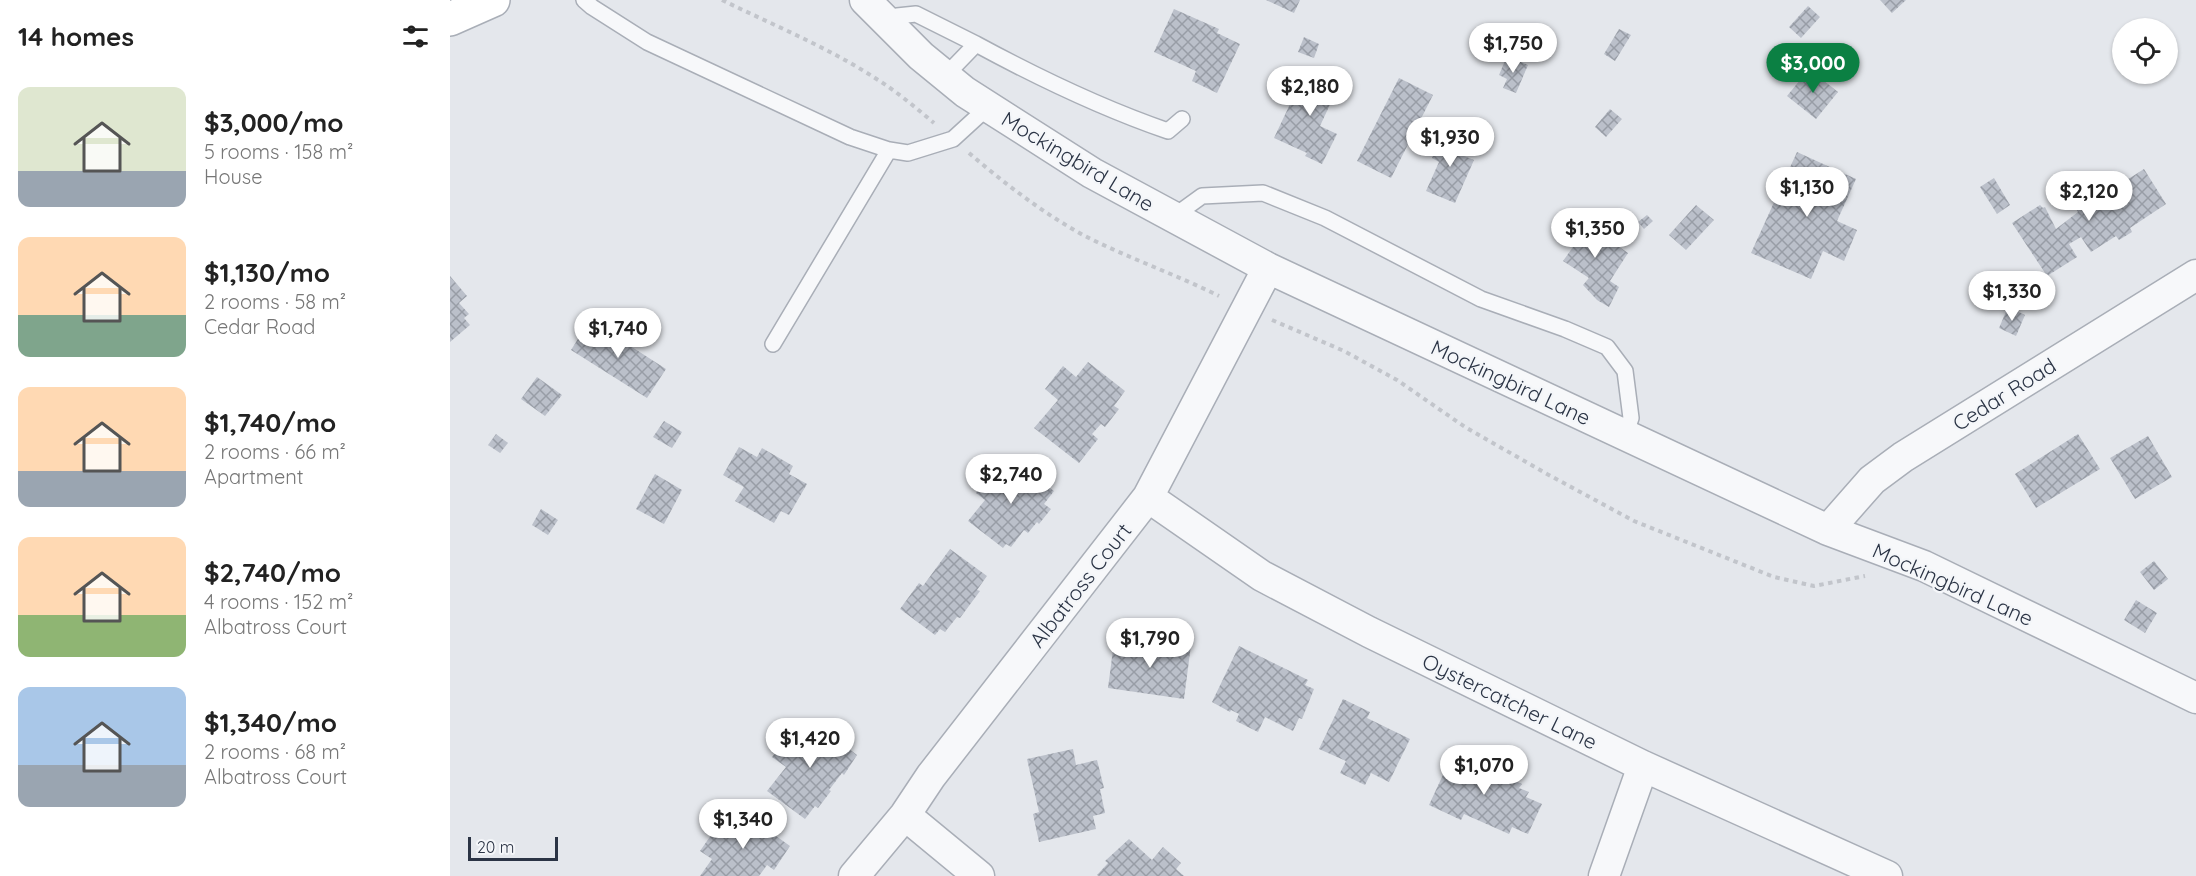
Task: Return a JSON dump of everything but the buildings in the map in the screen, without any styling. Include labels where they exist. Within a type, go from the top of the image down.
[{"type":"street","points":[[450,19],[493,0]]},
{"type":"street","name":"Mockingbird Lane","points":[[865,0],[921,56],[988,106],[1092,173],[1268,268],[1828,530],[1908,560],[2196,698]]},
{"type":"street","name":"Albatross Court","points":[[854,876],[905,815],[939,767],[1148,497],[1268,268]]},
{"type":"street","name":"Cedar Road","points":[[1828,530],[1872,480],[1903,457],[2196,275]]},
{"type":"street","name":"Oystercatcher Lane","points":[[1148,497],[1262,576],[1369,632],[1643,766],[1887,876]]},
{"type":"street","points":[[1604,876],[1643,766]]},
{"type":"street","points":[[905,815],[979,876]]},
{"type":"lane","points":[[584,0],[647,42],[850,137],[889,150],[908,153],[953,139],[988,106]]},
{"type":"lane","points":[[886,21],[897,16],[916,14],[1018,67],[1127,117],[1168,131],[1182,119]]},
{"type":"lane","points":[[945,76],[976,44]]},
{"type":"lane","points":[[773,344],[889,150]]},
{"type":"lane","points":[[1173,217],[1202,196],[1263,193],[1325,218],[1481,299],[1565,329],[1607,347],[1625,371],[1631,418],[1625,435]]},
{"type":"path","points":[[722,0],[828,51],[874,77],[906,99],[982,164],[1040,207],[1083,235],[1344,351],[1397,380],[1465,427],[1634,520],[1774,577],[1814,585],[1856,579],[1908,560]]}]
